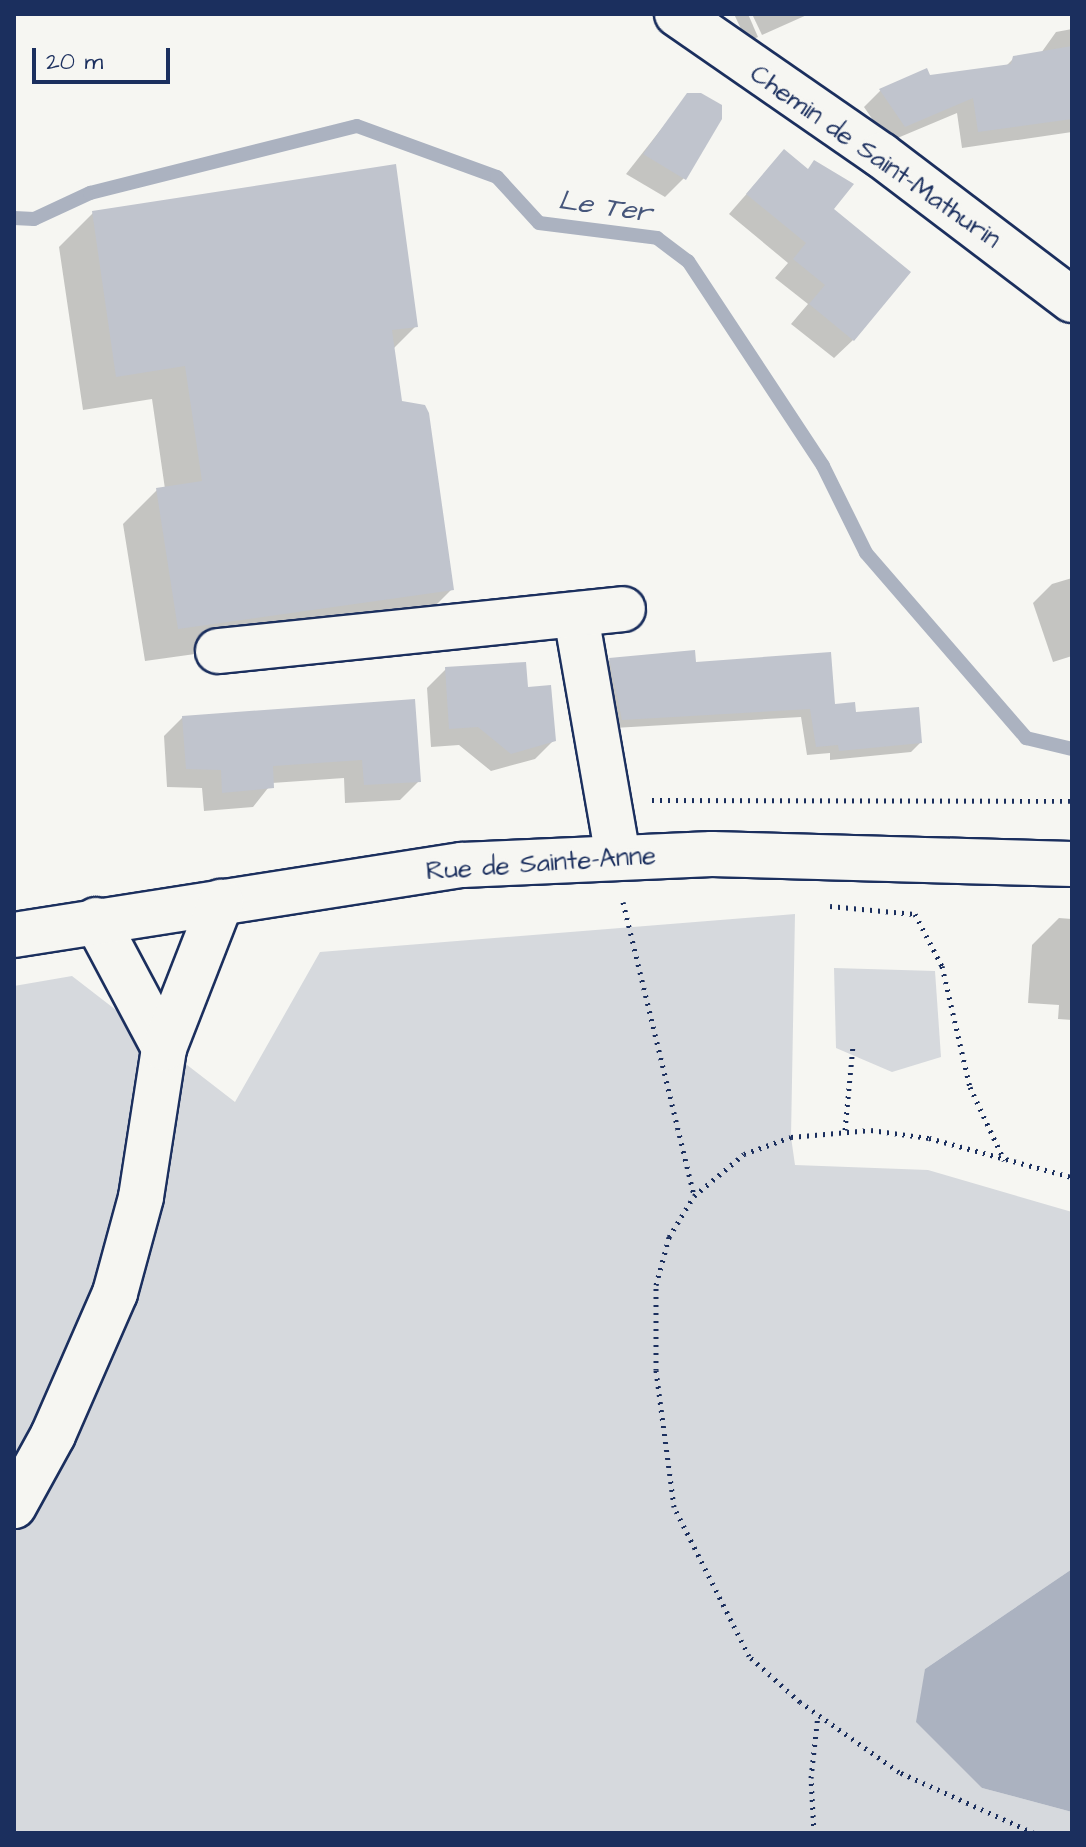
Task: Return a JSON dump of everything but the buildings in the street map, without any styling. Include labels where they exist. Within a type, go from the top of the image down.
[{"type":"street","name":"Chemin de Saint-Mathurin","points":[[677,14],[881,155],[1072,300]]},
{"type":"street","points":[[218,651],[623,609]]},
{"type":"street","points":[[576,616],[618,856]]},
{"type":"street","name":"Rue de Sainte-Anne","points":[[14,935],[462,865],[618,856],[1072,864]]},
{"type":"street","points":[[14,1506],[53,1435],[115,1293],[141,1197],[164,1048],[221,902]]},
{"type":"street","points":[[96,920],[164,1048]]},
{"type":"path","points":[[611,803],[683,798],[1072,801]]},
{"type":"path","points":[[618,856],[624,903],[694,1196]]},
{"type":"path","points":[[624,903],[638,903]]},
{"type":"path","points":[[826,906],[915,914],[942,966],[970,1087],[1005,1161]]},
{"type":"path","points":[[845,1130],[853,1046]]},
{"type":"path","points":[[1034,1833],[899,1772],[818,1715],[749,1656],[674,1507],[656,1370],[656,1285],[669,1237],[694,1196],[744,1154],[791,1137],[845,1130],[929,1138],[1072,1177]]},
{"type":"path","points":[[814,1833],[811,1778],[818,1715]]},
{"type":"shaded area","points":[[795,914],[791,1137],[795,1165],[928,1170],[1072,1212],[1072,1569],[925,1669],[982,1788],[1072,1812],[1072,1833],[14,1833],[14,986],[72,976],[235,1102],[320,952]]},
{"type":"shaded area","points":[[834,968],[935,971],[941,1057],[892,1072],[836,1048]]},
{"type":"shaded area","points":[[1072,1569],[1072,1812],[982,1788],[916,1722],[925,1669]]},
{"type":"waterway","name":"Le Ter","points":[[14,218],[34,219],[90,193],[357,126],[497,177],[539,223],[657,238],[688,261],[823,466],[866,553],[1026,738],[1072,749]]}]
